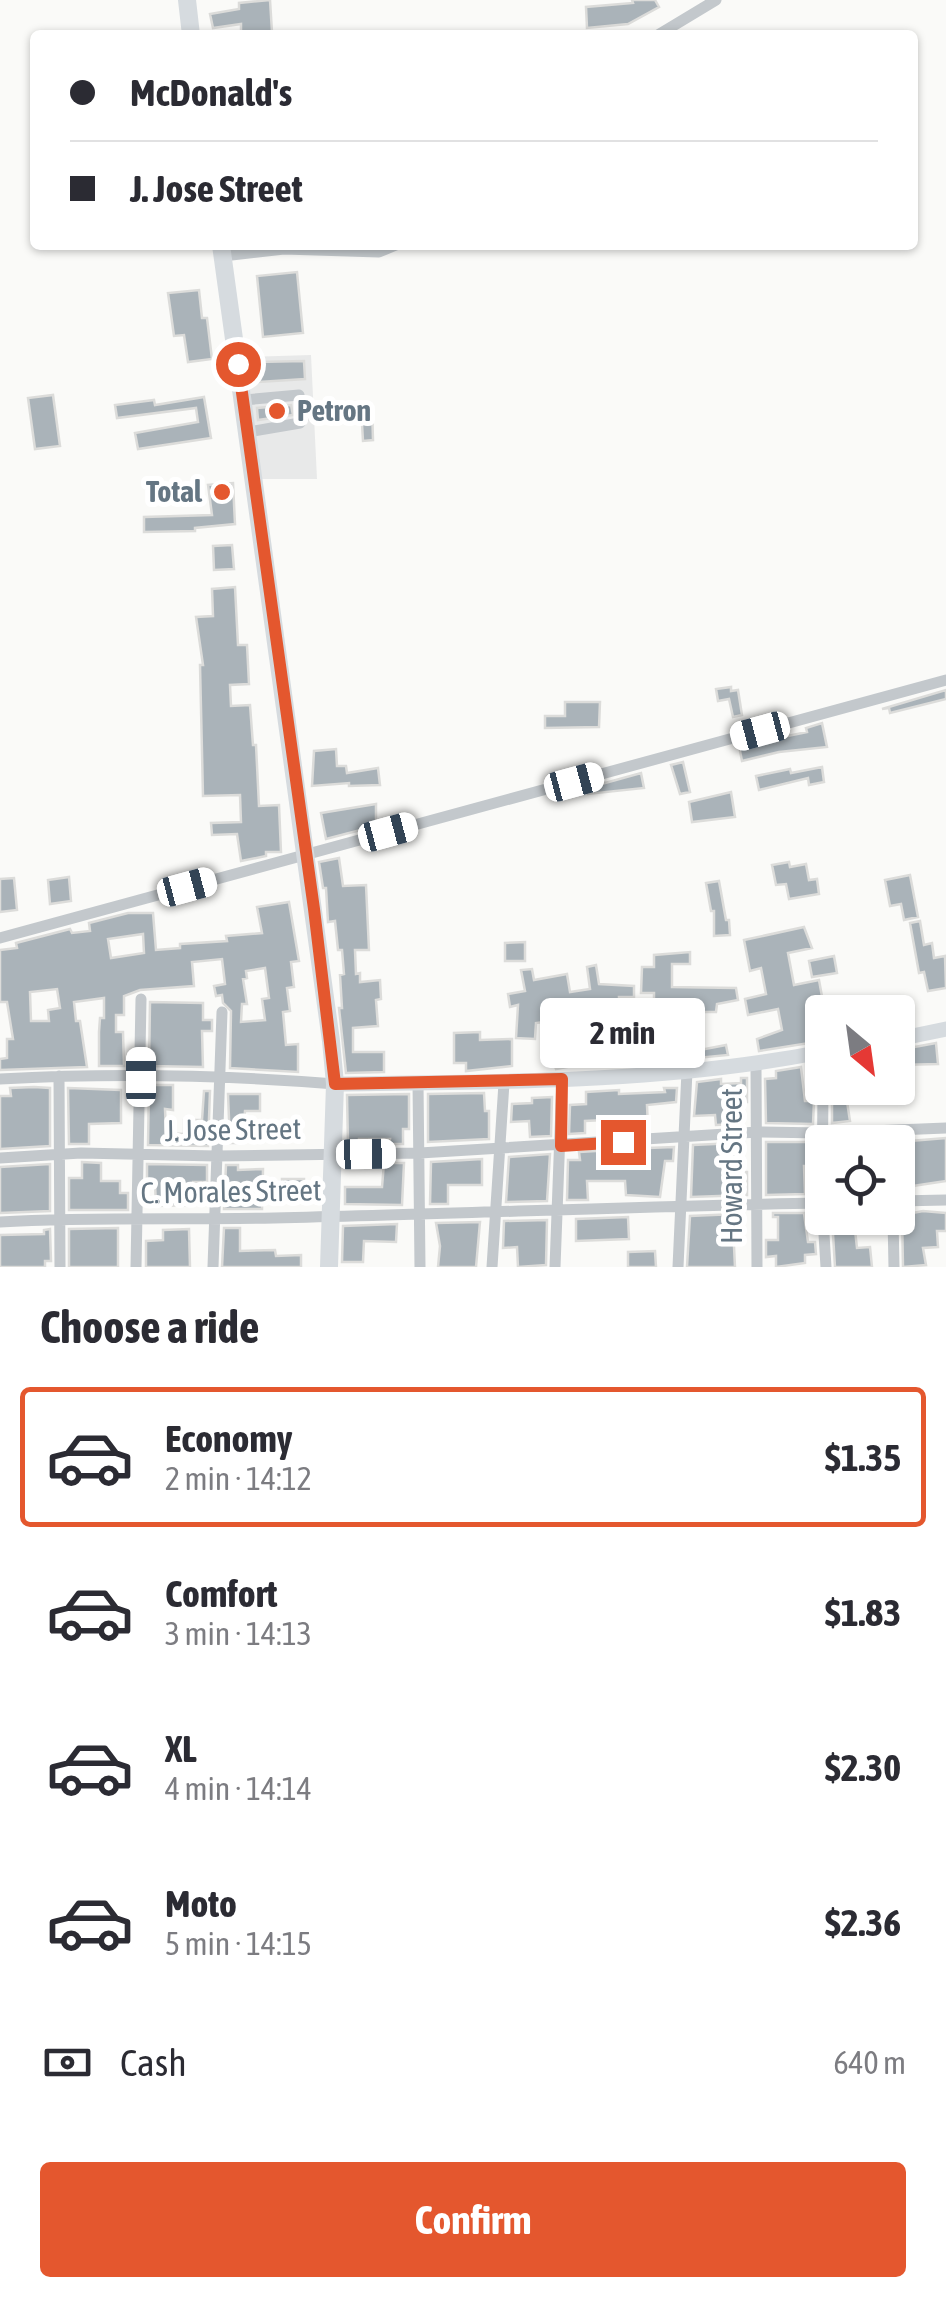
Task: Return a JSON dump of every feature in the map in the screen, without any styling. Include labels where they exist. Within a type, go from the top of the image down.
[{"type":"highway","points":[[187,0],[191,30]]},
{"type":"highway","points":[[222,250],[335,1084],[330,1267]]},
{"type":"main road","points":[[915,1035],[946,1029]]},
{"type":"main road","points":[[335,1084],[504,1083],[688,1072],[805,1055]]},
{"type":"street","points":[[666,30],[716,0]]},
{"type":"street","points":[[316,250],[384,250]]},
{"type":"street","points":[[244,400],[298,395],[302,399],[300,423],[248,432]]},
{"type":"street","points":[[0,938],[946,680]]},
{"type":"street","points":[[136,1267],[141,999]]},
{"type":"street","points":[[214,1267],[222,1012]]},
{"type":"street","name":"Howard Street","points":[[756,1065],[758,1267]]},
{"type":"street","points":[[678,1267],[688,1072]]},
{"type":"street","points":[[59,1076],[60,1267]]},
{"type":"street","points":[[0,1079],[221,1078],[335,1084]]},
{"type":"street","points":[[555,1267],[562,1079]]},
{"type":"street","points":[[418,1083],[420,1267]]},
{"type":"street","points":[[492,1267],[504,1083]]},
{"type":"street","name":"J. Jose Street","points":[[915,1133],[946,1128]]},
{"type":"street","name":"J. Jose Street","points":[[0,1158],[58,1154],[420,1153],[758,1132],[805,1133]]},
{"type":"street","points":[[915,1201],[946,1200]]},
{"type":"street","name":"C. Morales Street","points":[[0,1222],[805,1204]]},
{"type":"street","points":[[824,1235],[826,1267]]},
{"type":"street","points":[[893,1235],[894,1267]]},
{"type":"shaded area","points":[[311,355],[317,479],[261,479],[246,357]]},
{"type":"building","points":[[270,0],[272,30],[241,30],[241,24],[213,28],[210,14],[239,9],[239,3]]},
{"type":"building","points":[[632,0],[655,0],[659,7],[628,24],[587,28],[586,7],[633,3]]},
{"type":"building","points":[[297,272],[303,333],[263,337],[257,276]]},
{"type":"building","points":[[199,290],[212,359],[188,362],[184,335],[174,336],[168,293]]},
{"type":"building","points":[[304,361],[305,379],[259,382],[256,362]]},
{"type":"building","points":[[53,395],[60,446],[35,449],[28,398]]},
{"type":"building","points":[[204,397],[211,438],[138,449],[135,433],[198,422],[196,408],[117,418],[115,405],[154,400],[155,405]]},
{"type":"building","name":"Petron","points":[[291,405],[293,415],[258,420],[257,408]]},
{"type":"building","points":[[372,406],[373,440],[363,441],[361,407]]},
{"type":"building","points":[[233,483],[235,524],[195,531],[144,532],[144,517],[212,515],[208,485]]},
{"type":"building","points":[[232,545],[234,569],[214,570],[213,546]]},
{"type":"building","points":[[235,587],[238,645],[247,645],[249,684],[230,685],[231,706],[250,705],[259,806],[279,805],[281,852],[266,852],[266,856],[241,861],[237,834],[212,835],[211,823],[241,822],[240,795],[203,796],[203,665],[196,617],[213,616],[212,589]]},
{"type":"building","points":[[731,687],[731,691],[738,690],[742,715],[733,717],[729,699],[718,701],[716,689]]},
{"type":"building","points":[[946,690],[946,699],[890,713],[889,708],[882,709]]},
{"type":"building","points":[[565,702],[600,702],[599,727],[545,728],[545,716],[565,716]]},
{"type":"building","points":[[822,723],[827,747],[742,761],[739,746],[807,732],[806,728]]},
{"type":"building","points":[[336,749],[337,766],[346,766],[347,773],[378,768],[380,785],[312,786],[314,751]]},
{"type":"building","points":[[683,762],[690,792],[680,794],[671,765]]},
{"type":"building","points":[[822,767],[824,782],[809,785],[808,778],[759,790],[756,776]]},
{"type":"building","points":[[641,773],[644,788],[588,794],[587,788]]},
{"type":"building","points":[[731,792],[735,817],[692,822],[689,802]]},
{"type":"building","points":[[376,804],[376,826],[326,839],[321,813]]},
{"type":"building","points":[[339,858],[343,886],[366,885],[369,950],[355,950],[356,974],[360,973],[360,982],[380,980],[381,999],[376,1000],[378,1026],[353,1028],[353,1052],[384,1052],[384,1072],[346,1073],[339,1008],[340,975],[344,974],[342,950],[338,950],[335,921],[328,922],[326,888],[319,862]]},
{"type":"building","points":[[789,862],[790,867],[806,864],[809,880],[817,879],[819,894],[789,899],[786,884],[776,885],[772,865]]},
{"type":"building","points":[[910,875],[918,917],[904,920],[901,904],[890,906],[885,880]]},
{"type":"building","points":[[69,877],[71,901],[50,904],[48,880]]},
{"type":"building","points":[[14,878],[17,910],[0,912],[0,879]]},
{"type":"building","points":[[719,881],[730,935],[714,936],[714,911],[706,883]]},
{"type":"building","points":[[289,902],[299,961],[291,962],[294,987],[287,988],[290,1011],[283,1012],[286,1045],[298,1044],[298,1072],[230,1068],[231,1011],[223,1003],[222,995],[216,996],[214,986],[225,984],[222,959],[192,962],[194,986],[140,990],[124,996],[124,1015],[116,1015],[116,1032],[123,1032],[124,1066],[99,1066],[104,998],[74,1002],[87,1067],[0,1070],[0,1059],[7,1058],[7,1039],[13,1039],[7,1002],[0,1002],[0,950],[70,929],[72,933],[90,931],[89,923],[128,913],[153,913],[156,950],[227,941],[226,936],[262,933],[257,907]],"holes":[[[143,934],[144,953],[111,958],[108,939]],[[265,968],[269,998],[262,999],[265,1020],[241,1022],[242,1004],[247,1004],[243,979],[247,978],[246,971]],[[57,989],[60,1008],[48,1010],[49,1021],[31,1021],[30,992]]]},
{"type":"building","points":[[920,921],[924,945],[932,943],[934,958],[945,956],[946,988],[928,991],[924,972],[919,973],[910,923]]},
{"type":"building","points":[[804,927],[812,948],[788,953],[794,985],[819,980],[822,995],[805,995],[805,1044],[759,1051],[757,1039],[782,1030],[778,1009],[748,1015],[745,999],[766,994],[761,968],[750,971],[744,940]]},
{"type":"building","points":[[525,942],[525,961],[505,961],[505,943]]},
{"type":"building","points":[[690,952],[690,964],[672,964],[672,987],[736,988],[738,1000],[717,1004],[716,1012],[667,1012],[667,1016],[654,1016],[654,993],[641,993],[642,967],[654,967],[654,955]]},
{"type":"building","points":[[834,956],[837,973],[812,977],[809,961]]},
{"type":"building","points":[[596,965],[599,984],[634,986],[634,997],[619,997],[620,1011],[584,1012],[586,1029],[616,1028],[616,1043],[586,1044],[588,1063],[556,1069],[549,1049],[570,1046],[566,1019],[536,1023],[535,1039],[516,1038],[518,1005],[510,1007],[508,994],[525,991],[521,970],[532,969],[534,980],[567,974],[570,992],[590,989],[587,967]]},
{"type":"building","points":[[150,1002],[203,1003],[203,1020],[212,1020],[212,1031],[202,1031],[203,1067],[149,1066]]},
{"type":"building","points":[[480,1032],[480,1040],[512,1039],[512,1066],[466,1071],[466,1063],[454,1063],[454,1033]]},
{"type":"building","points":[[700,1038],[700,1050],[726,1045],[728,1055],[635,1064],[634,1046],[681,1049],[681,1039]]},
{"type":"building","points":[[936,1043],[938,1064],[915,1065],[915,1047]]},
{"type":"building","points":[[801,1067],[805,1105],[814,1105],[813,1124],[766,1123],[765,1079],[776,1078],[776,1071]]},
{"type":"building","points":[[741,1078],[747,1078],[747,1102],[737,1102],[737,1124],[716,1125],[715,1115],[694,1116],[697,1082],[721,1079],[721,1084],[741,1083]]},
{"type":"building","points":[[149,1085],[173,1085],[173,1110],[165,1109],[166,1133],[184,1134],[184,1120],[202,1120],[204,1091],[210,1091],[208,1146],[148,1145]]},
{"type":"building","points":[[10,1088],[50,1088],[50,1146],[0,1149],[0,1096],[11,1096]]},
{"type":"building","points":[[68,1088],[121,1090],[121,1123],[89,1124],[89,1144],[69,1144]]},
{"type":"building","points":[[664,1088],[677,1088],[676,1102],[647,1105],[648,1128],[605,1132],[605,1120],[585,1121],[585,1133],[569,1134],[570,1105],[586,1104],[586,1092],[665,1092]]},
{"type":"building","points":[[484,1093],[485,1111],[489,1111],[489,1139],[428,1142],[428,1094]]},
{"type":"building","points":[[228,1094],[260,1094],[260,1111],[245,1111],[242,1143],[230,1143]]},
{"type":"building","points":[[409,1094],[409,1129],[403,1129],[403,1144],[389,1144],[390,1139],[359,1139],[359,1145],[348,1145],[347,1095]]},
{"type":"building","points":[[552,1097],[551,1136],[530,1137],[529,1121],[511,1122],[512,1104]]},
{"type":"building","points":[[832,1105],[848,1105],[850,1121],[832,1123]]},
{"type":"building","points":[[946,1138],[946,1181],[915,1186],[915,1141]]},
{"type":"building","points":[[766,1142],[805,1142],[805,1194],[766,1195]]},
{"type":"building","points":[[736,1143],[738,1172],[747,1172],[747,1195],[691,1197],[693,1145]]},
{"type":"building","points":[[674,1147],[673,1161],[665,1161],[660,1197],[626,1195],[625,1181],[587,1181],[588,1200],[567,1200],[568,1160],[580,1160],[579,1152],[630,1149],[630,1153]]},
{"type":"building","points":[[550,1154],[547,1201],[506,1202],[509,1157]]},
{"type":"building","points":[[482,1159],[482,1185],[448,1185],[448,1204],[430,1204],[431,1162]]},
{"type":"building","points":[[82,1162],[101,1163],[101,1181],[120,1181],[120,1193],[128,1193],[128,1210],[69,1210],[69,1178],[82,1178]]},
{"type":"building","points":[[384,1163],[404,1163],[402,1205],[345,1204],[345,1187],[382,1187]]},
{"type":"building","points":[[50,1164],[50,1211],[0,1213],[0,1167]]},
{"type":"building","points":[[147,1164],[207,1165],[207,1182],[193,1182],[194,1205],[156,1206],[155,1183],[147,1183]]},
{"type":"building","points":[[226,1165],[238,1165],[238,1170],[263,1169],[262,1209],[224,1209]]},
{"type":"building","points":[[282,1179],[304,1179],[304,1198],[282,1198]]},
{"type":"building","points":[[773,1213],[804,1213],[805,1235],[808,1242],[815,1242],[816,1254],[805,1255],[805,1263],[776,1267],[776,1256],[766,1257],[766,1240],[778,1240],[778,1217],[773,1217]]},
{"type":"building","points":[[915,1213],[946,1213],[946,1231],[937,1231],[938,1247],[923,1248],[926,1265],[903,1267],[902,1235],[915,1235]]},
{"type":"building","points":[[736,1214],[735,1267],[687,1267],[690,1216]]},
{"type":"building","points":[[628,1217],[629,1239],[576,1241],[576,1219]]},
{"type":"building","points":[[547,1220],[546,1265],[518,1267],[517,1247],[503,1248],[504,1221]]},
{"type":"building","points":[[480,1222],[476,1267],[438,1267],[436,1223]]},
{"type":"building","points":[[397,1224],[396,1242],[364,1241],[363,1262],[342,1262],[343,1226]]},
{"type":"building","points":[[118,1228],[118,1267],[69,1267],[69,1229]]},
{"type":"building","points":[[224,1228],[240,1228],[240,1251],[275,1250],[276,1256],[301,1255],[301,1267],[222,1267]]},
{"type":"building","points":[[50,1229],[51,1261],[45,1261],[45,1267],[0,1267],[0,1235],[44,1234],[44,1230]]},
{"type":"building","points":[[189,1229],[190,1267],[146,1267],[146,1241],[163,1240],[163,1230]]},
{"type":"building","points":[[833,1235],[856,1235],[857,1248],[870,1247],[872,1267],[835,1267]]},
{"type":"building","points":[[655,1251],[656,1267],[628,1267],[628,1252]]},
{"type":"place","name":"Petron","points":[[277,411]]},
{"type":"place","name":"Total","points":[[222,492]]},
{"type":"route","points":[[238,364],[335,1084],[562,1079],[561,1146],[623,1142]]}]
